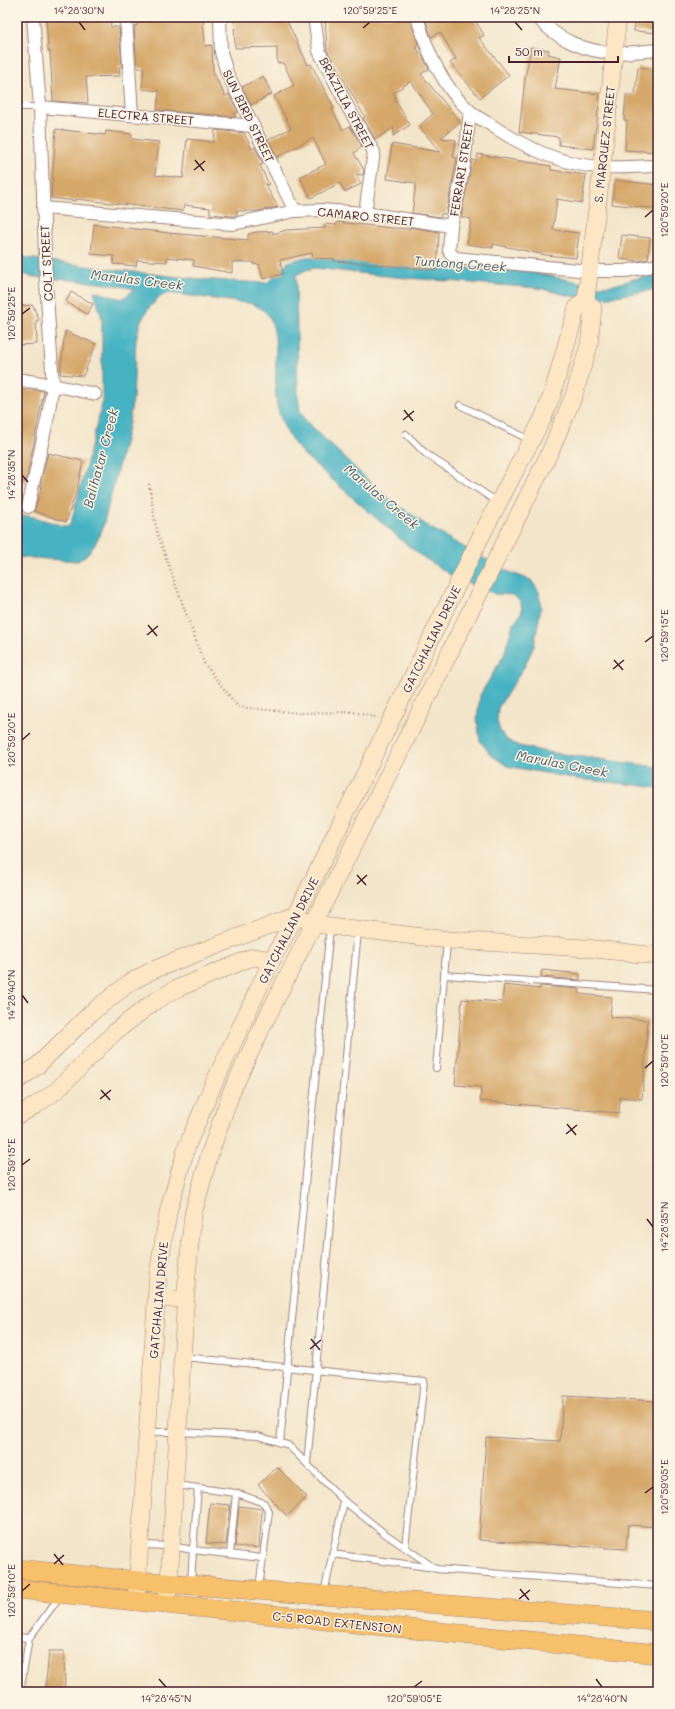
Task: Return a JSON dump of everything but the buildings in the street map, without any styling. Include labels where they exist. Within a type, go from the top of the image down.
[{"type":"main road","name":"C-5 ROAD EXTENSION","points":[[17,1570],[138,1581],[658,1621]]},
{"type":"main road","name":"C-5 ROAD EXTENSION","points":[[17,1589],[658,1654]]},
{"type":"street","name":"COLT STREET","points":[[28,507],[48,416],[53,385],[46,282],[40,107],[33,17]]},
{"type":"street","points":[[126,17],[132,115]]},
{"type":"street","name":"SUN BIRD STREET","points":[[220,17],[221,52],[227,73],[295,211]]},
{"type":"street","name":"BRAZILIA STREET","points":[[314,17],[319,51],[350,111],[374,152],[366,213]]},
{"type":"street","points":[[417,17],[425,43],[437,68],[452,90],[470,111],[520,144],[546,155],[573,163],[602,167],[658,166]]},
{"type":"street","points":[[537,17],[545,26],[563,39],[588,49],[614,53],[658,50]]},
{"type":"street","name":"S. MARQUEZ STREET","points":[[588,275],[602,167],[618,17]]},
{"type":"street","name":"ELECTRA STREET","points":[[40,107],[253,126]]},
{"type":"street","name":"FERRARI STREET","points":[[452,226],[464,166],[470,111]]},
{"type":"street","name":"CAMARO STREET","points":[[43,208],[233,224],[295,211],[320,210],[366,213],[452,226]]},
{"type":"street","points":[[452,226],[449,250],[455,258],[588,275],[625,271],[658,264]]},
{"type":"street","name":"GATCHALIAN DRIVE","points":[[166,1605],[172,1546],[186,1299],[193,1214],[210,1153],[231,1093],[263,1025],[322,925],[481,592],[550,452],[574,395],[589,345],[593,308],[586,300],[588,275]]},
{"type":"street","name":"GATCHALIAN DRIVE","points":[[136,1602],[158,1274],[169,1208],[187,1146],[222,1064],[272,960],[296,915],[482,534],[531,441],[552,395],[577,307],[586,300]]},
{"type":"street","points":[[569,338],[589,345]]},
{"type":"street","points":[[17,379],[95,394]]},
{"type":"street","points":[[17,1081],[38,1065],[91,1013],[129,983],[153,970],[296,915],[322,925],[448,940],[586,948],[658,956]]},
{"type":"street","points":[[17,1116],[56,1091],[116,1031],[155,1001],[178,988],[253,957],[272,960]]},
{"type":"street","points":[[157,1299],[186,1299]]},
{"type":"lane","points":[[17,107],[40,107]]},
{"type":"lane","points":[[460,404],[531,441]]},
{"type":"lane","points":[[406,434],[425,453],[499,504]]},
{"type":"lane","points":[[280,1443],[322,925]]},
{"type":"lane","points":[[307,1463],[358,929]]},
{"type":"lane","points":[[436,1068],[448,940]]},
{"type":"lane","points":[[445,975],[658,990]]},
{"type":"lane","points":[[183,1357],[424,1381],[405,1547]]},
{"type":"lane","points":[[148,1432],[258,1436],[288,1445],[344,1500],[384,1533],[436,1569]]},
{"type":"lane","points":[[175,1485],[236,1493],[264,1503],[269,1512],[259,1590]]},
{"type":"lane","points":[[191,1584],[198,1488]]},
{"type":"lane","points":[[230,1554],[236,1493]]},
{"type":"lane","points":[[323,1595],[344,1500]]},
{"type":"lane","points":[[141,1545],[172,1546],[262,1558]]},
{"type":"lane","points":[[332,1554],[436,1569],[658,1586]]},
{"type":"lane","points":[[20,1692],[29,1638],[61,1594]]},
{"type":"lane","points":[[17,1637],[29,1638]]},
{"type":"path","points":[[149,484],[157,533],[204,663],[238,707],[299,714],[353,712],[391,721]]},
{"type":"water","points":[[17,253],[27,258],[117,270],[237,282],[267,283],[288,262],[305,257],[328,256],[421,261],[482,270],[521,270],[599,286],[614,285],[634,279],[658,275],[658,289],[597,299],[571,296],[538,288],[395,277],[314,268],[296,275],[298,397],[300,410],[306,421],[377,489],[401,507],[429,527],[460,545],[509,572],[531,580],[539,592],[541,608],[534,646],[524,667],[498,708],[497,721],[500,731],[507,740],[519,746],[547,752],[658,767],[658,788],[577,779],[507,766],[491,755],[480,741],[477,720],[480,695],[504,655],[513,624],[522,612],[521,603],[513,595],[495,594],[452,576],[420,555],[302,453],[285,428],[277,406],[276,347],[273,327],[267,313],[253,304],[168,293],[158,298],[149,308],[141,321],[136,339],[133,398],[128,428],[102,530],[94,546],[78,561],[17,557],[17,516],[30,516],[64,526],[68,526],[71,523],[102,404],[102,319],[94,291],[122,299],[135,289],[102,283],[29,276],[17,271]]},
{"type":"water label","name":"Tuntong Creek","points":[[460,263]]},
{"type":"water label","name":"Marulas Creek","points":[[137,279]]},
{"type":"water label","name":"Balihatar Creek","points":[[100,458]]},
{"type":"water label","name":"Marulas Creek","points":[[382,496]]},
{"type":"water label","name":"Marulas Creek","points":[[562,763]]}]
